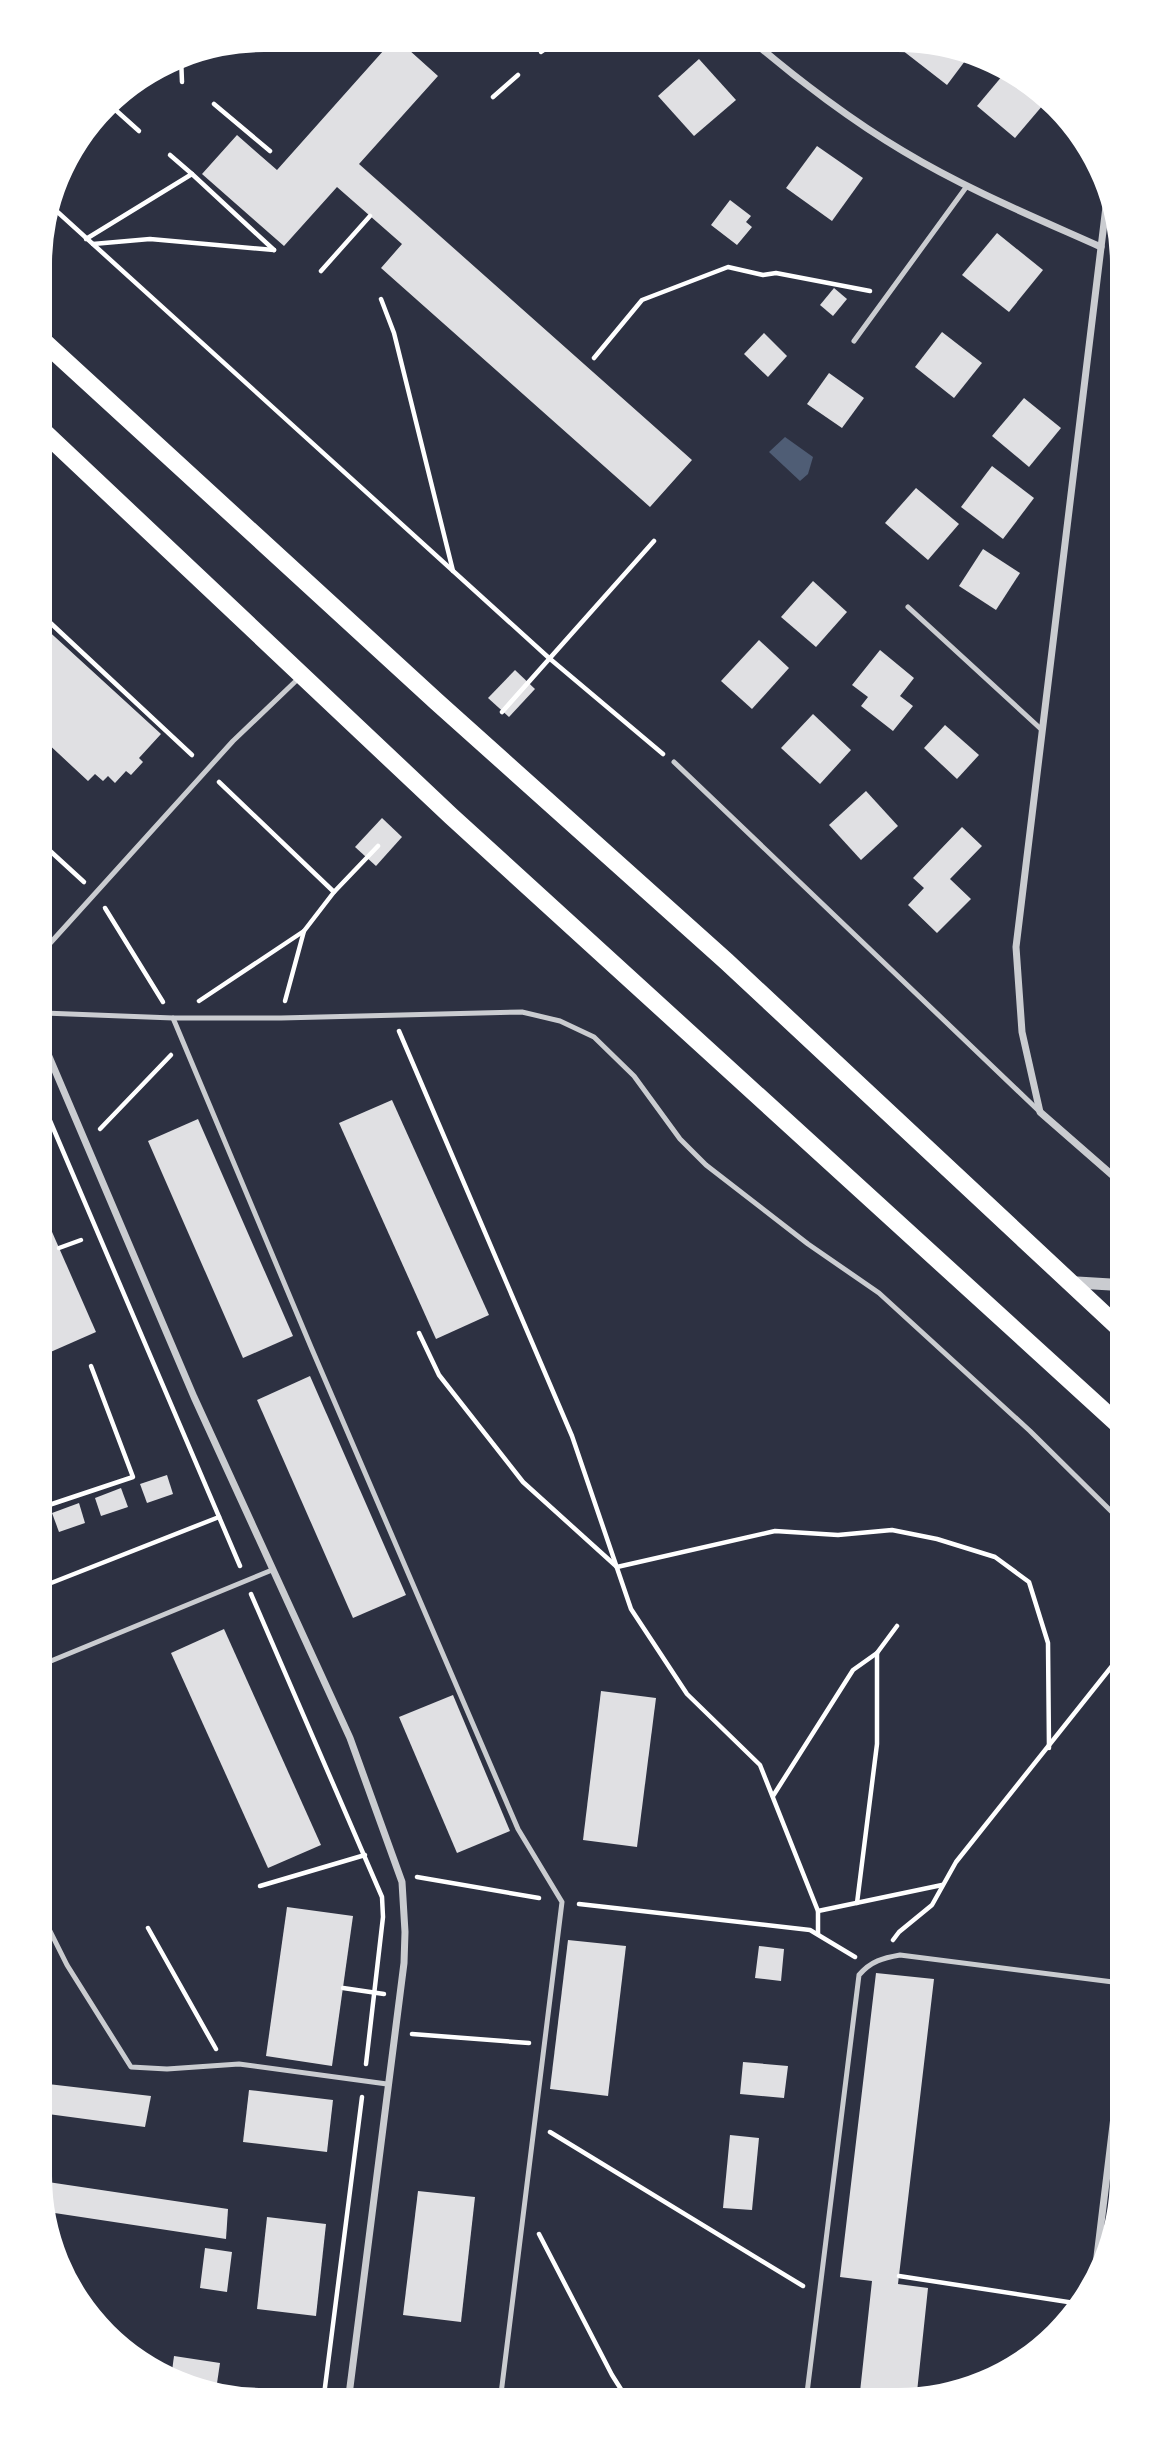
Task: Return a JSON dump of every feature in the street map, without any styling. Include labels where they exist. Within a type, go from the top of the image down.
[{"type":"main road","points":[[53,350],[437,702],[726,961],[1110,1320]]},
{"type":"main road","points":[[53,439],[451,816],[1110,1418]]},
{"type":"street","points":[[767,52],[828,100],[901,150],[967,186],[1101,247]]},
{"type":"street","points":[[1105,217],[1016,947],[1022,1032],[1040,1112],[1110,1173]]},
{"type":"street","points":[[53,1066],[194,1397],[350,1738],[402,1882],[405,1932],[400,1996],[350,2388]]},
{"type":"street","points":[[1069,1282],[1110,1284]]},
{"type":"street","points":[[1098,2246],[1110,2150]]},
{"type":"lane","points":[[855,341],[967,186]]},
{"type":"lane","points":[[908,607],[1042,730]]},
{"type":"lane","points":[[53,941],[233,741],[302,675]]},
{"type":"lane","points":[[674,762],[1040,1112]]},
{"type":"lane","points":[[53,1013],[173,1018],[281,1018],[522,1012],[560,1021],[594,1037],[634,1076],[680,1139],[706,1165],[808,1244],[879,1293],[1030,1431],[1110,1510]]},
{"type":"lane","points":[[173,1018],[518,1829],[562,1902],[501,2388]]},
{"type":"lane","points":[[52,1660],[272,1570]]},
{"type":"lane","points":[[52,1935],[67,1965],[131,2067],[167,2069],[239,2064],[387,2084]]},
{"type":"lane","points":[[808,2388],[859,1975],[868,1964],[881,1958],[900,1955],[1110,1982]]},
{"type":"path","points":[[182,70],[182,82]]},
{"type":"path","points":[[493,97],[518,75]]},
{"type":"path","points":[[214,104],[270,151]]},
{"type":"path","points":[[117,111],[139,131]]},
{"type":"path","points":[[93,244],[150,239],[274,250],[170,155]]},
{"type":"path","points":[[86,239],[192,174]]},
{"type":"path","points":[[59,214],[549,658],[674,762]]},
{"type":"path","points":[[321,271],[370,216]]},
{"type":"path","points":[[594,358],[642,300],[728,267],[762,275],[776,273],[888,295]]},
{"type":"path","points":[[381,299],[394,332],[453,572]]},
{"type":"path","points":[[502,712],[654,541]]},
{"type":"path","points":[[53,625],[192,755]]},
{"type":"path","points":[[219,782],[334,892]]},
{"type":"path","points":[[53,853],[96,894],[173,1018],[304,931],[334,892],[378,846]]},
{"type":"path","points":[[281,1018],[304,931]]},
{"type":"path","points":[[392,1015],[572,1436],[631,1609],[687,1694],[760,1765],[818,1911],[818,1934]]},
{"type":"path","points":[[87,1143],[183,1042]]},
{"type":"path","points":[[53,1127],[382,1897],[383,1917],[325,2388]]},
{"type":"path","points":[[59,1248],[81,1240]]},
{"type":"path","points":[[419,1333],[439,1376],[523,1482],[617,1567]]},
{"type":"path","points":[[52,1504],[133,1477],[91,1366]]},
{"type":"path","points":[[52,1583],[219,1517]]},
{"type":"path","points":[[617,1567],[775,1531],[838,1535],[892,1530],[937,1539],[995,1557],[1029,1582],[1048,1643],[1049,1748]]},
{"type":"path","points":[[772,1797],[852,1670],[877,1653],[897,1626]]},
{"type":"path","points":[[857,1903],[877,1744],[877,1653]]},
{"type":"path","points":[[881,1958],[899,1932],[932,1905],[956,1862],[1110,1669]]},
{"type":"path","points":[[260,1886],[365,1855]]},
{"type":"path","points":[[399,1874],[562,1902],[810,1930],[868,1964]]},
{"type":"path","points":[[818,1911],[942,1885]]},
{"type":"path","points":[[149,1928],[225,2065]]},
{"type":"path","points":[[343,1987],[400,1996]]},
{"type":"path","points":[[394,2033],[544,2044]]},
{"type":"path","points":[[534,2123],[819,2296]]},
{"type":"path","points":[[524,2205],[620,2388]]},
{"type":"path","points":[[899,2276],[1069,2302]]},
{"type":"water","points":[[785,437],[813,457],[808,474],[800,481],[769,452]]},
{"type":"building","points":[[382,52],[411,52],[438,76],[359,164],[692,460],[650,507],[381,268],[402,244],[337,187],[284,246],[202,174],[237,135],[277,170]]},
{"type":"building","points":[[905,52],[963,63],[947,85]]},
{"type":"building","points":[[699,59],[736,100],[694,136],[658,96]]},
{"type":"building","points":[[1000,79],[1041,107],[1015,138],[977,106]]},
{"type":"building","points":[[817,146],[863,178],[832,221],[786,188]]},
{"type":"building","points":[[730,200],[751,216],[746,222],[752,227],[737,245],[711,225]]},
{"type":"building","points":[[997,233],[1043,270],[1009,312],[962,275]]},
{"type":"building","points":[[834,288],[847,299],[833,316],[820,305]]},
{"type":"building","points":[[942,332],[982,363],[954,398],[915,367]]},
{"type":"building","points":[[764,333],[787,356],[768,377],[744,354]]},
{"type":"building","points":[[829,373],[864,398],[842,428],[807,404]]},
{"type":"building","points":[[1024,398],[1061,428],[1029,467],[992,436]]},
{"type":"building","points":[[992,466],[1034,498],[1003,539],[961,507]]},
{"type":"building","points":[[916,488],[959,524],[928,560],[885,523]]},
{"type":"building","points":[[983,549],[1020,573],[996,610],[959,586]]},
{"type":"building","points":[[813,581],[847,612],[816,647],[781,617]]},
{"type":"building","points":[[53,635],[161,734],[139,758],[143,762],[131,775],[126,771],[115,783],[108,776],[103,781],[95,774],[88,781],[53,748]]},
{"type":"building","points":[[759,640],[789,668],[752,709],[721,681]]},
{"type":"building","points":[[880,650],[914,678],[900,696],[913,706],[893,731],[861,706],[868,697],[852,685]]},
{"type":"building","points":[[515,670],[535,689],[509,717],[488,698]]},
{"type":"building","points":[[813,714],[851,750],[820,784],[781,748]]},
{"type":"building","points":[[945,725],[979,755],[957,779],[924,748]]},
{"type":"building","points":[[866,791],[898,826],[861,860],[829,825]]},
{"type":"building","points":[[382,818],[402,837],[376,866],[355,847]]},
{"type":"building","points":[[962,827],[982,846],[950,879],[971,899],[937,933],[908,905],[924,888],[913,878]]},
{"type":"building","points":[[392,1100],[489,1315],[436,1339],[339,1123]]},
{"type":"building","points":[[198,1119],[293,1336],[243,1358],[148,1141]]},
{"type":"building","points":[[52,1233],[96,1332],[52,1351]]},
{"type":"building","points":[[310,1376],[406,1595],[353,1618],[257,1400]]},
{"type":"building","points":[[167,1475],[173,1494],[147,1503],[140,1484]]},
{"type":"building","points":[[121,1488],[128,1507],[101,1516],[95,1498]]},
{"type":"building","points":[[79,1503],[85,1523],[59,1532],[52,1513]]},
{"type":"building","points":[[224,1629],[321,1845],[268,1868],[171,1653]]},
{"type":"building","points":[[601,1691],[656,1698],[637,1847],[583,1840]]},
{"type":"building","points":[[453,1695],[510,1831],[457,1853],[399,1717]]},
{"type":"building","points":[[287,1907],[353,1916],[332,2066],[266,2056]]},
{"type":"building","points":[[568,1940],[626,1946],[608,2096],[550,2089]]},
{"type":"building","points":[[759,1946],[784,1949],[781,1981],[755,1978]]},
{"type":"building","points":[[876,1973],[934,1979],[898,2284],[928,2288],[918,2387],[860,2388],[872,2281],[840,2277]]},
{"type":"building","points":[[743,2062],[788,2066],[784,2098],[740,2094]]},
{"type":"building","points":[[52,2084],[151,2096],[145,2127],[52,2115]]},
{"type":"building","points":[[249,2090],[333,2100],[327,2152],[243,2142]]},
{"type":"building","points":[[730,2135],[759,2138],[752,2210],[723,2208]]},
{"type":"building","points":[[52,2183],[228,2209],[226,2239],[56,2213]]},
{"type":"building","points":[[418,2191],[475,2197],[461,2322],[403,2315]]},
{"type":"building","points":[[267,2217],[326,2224],[316,2316],[257,2309]]},
{"type":"building","points":[[205,2248],[232,2252],[227,2292],[200,2288]]},
{"type":"building","points":[[174,2356],[220,2363],[217,2382],[173,2367]]}]
